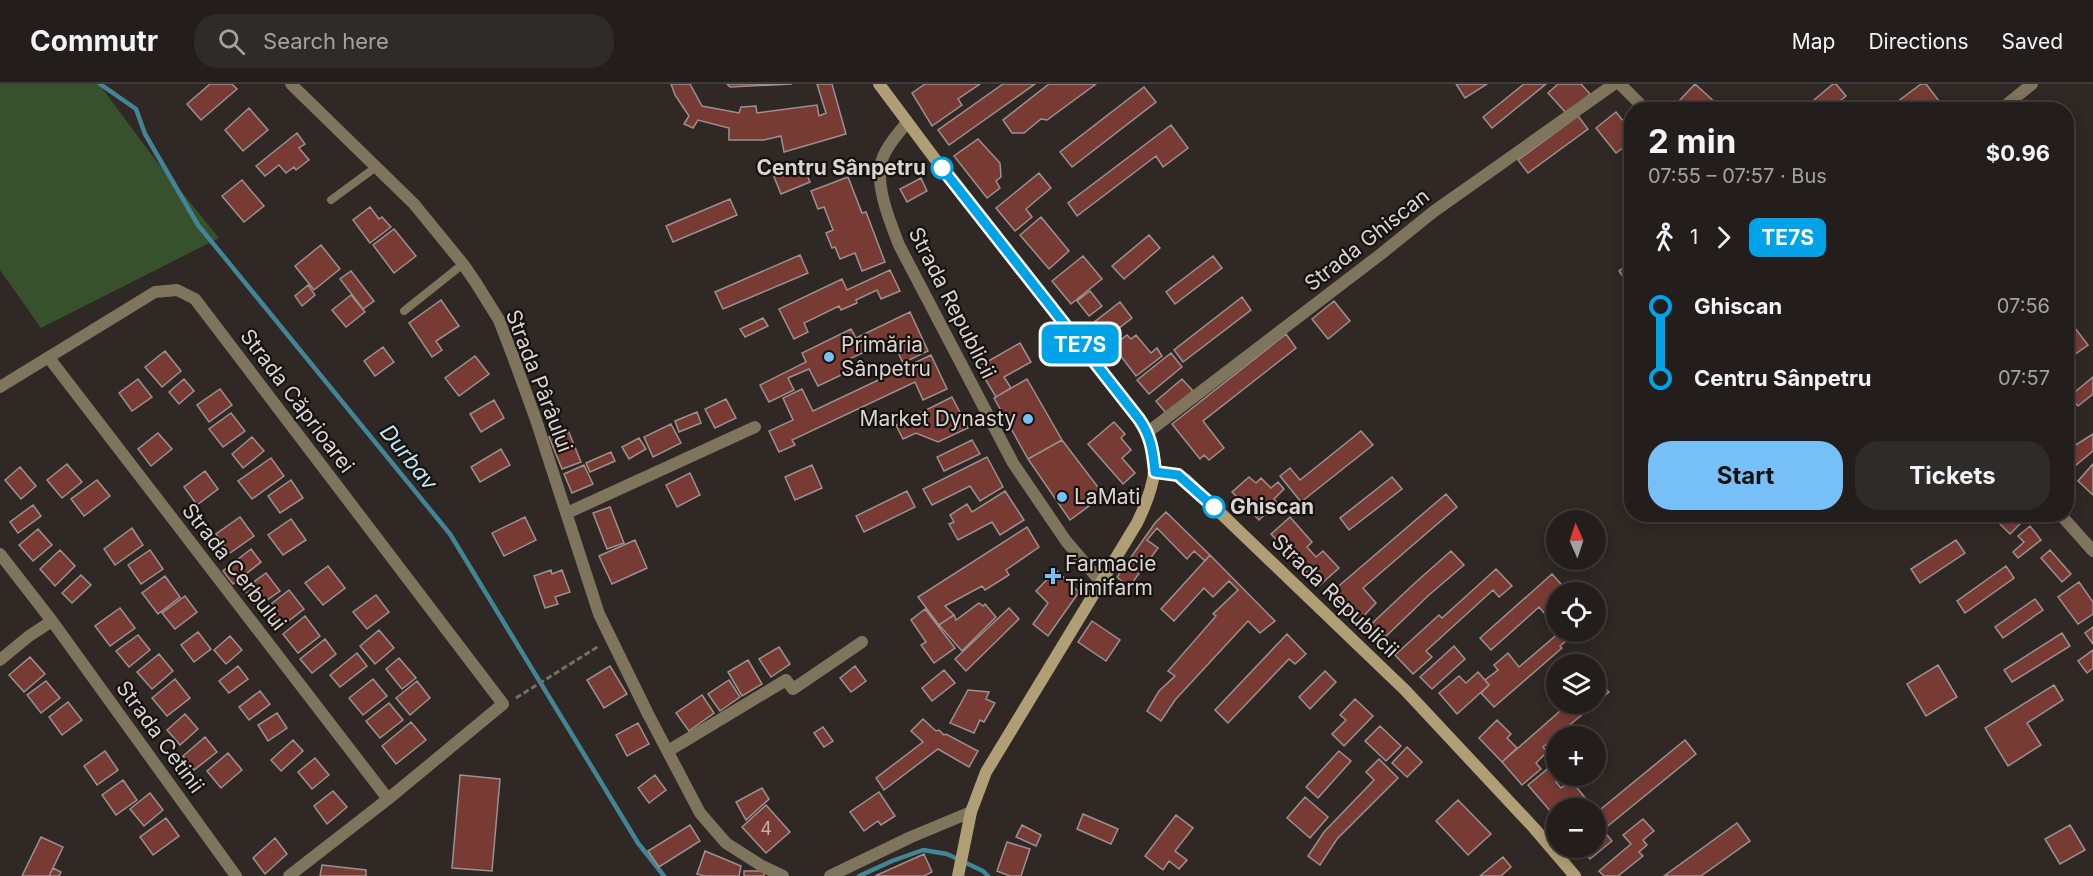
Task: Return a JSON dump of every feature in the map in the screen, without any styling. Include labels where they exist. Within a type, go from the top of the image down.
[{"type":"main road","points":[[879,84],[1148,432],[1153,448],[1155,472],[1148,501],[1137,523],[986,772],[971,812],[958,876]]},
{"type":"main road","name":"Strada Republicii","points":[[1155,472],[1178,475],[1186,480],[1389,674],[1534,828],[1575,876]]},
{"type":"street","name":"Strada Pârâului","points":[[291,84],[414,204],[463,264],[499,320],[536,420],[599,614],[668,751],[700,813],[726,843],[762,866],[783,876]]},
{"type":"street","name":"Strada Ghiscan","points":[[1148,432],[1371,262],[1432,212],[1614,84]]},
{"type":"street","points":[[1620,84],[1638,102]]},
{"type":"street","points":[[2010,102],[2032,84]]},
{"type":"street","name":"Strada Republicii","points":[[907,122],[882,159],[880,179],[883,198],[899,245],[1013,463],[1057,528],[1101,582]]},
{"type":"street","name":"Strada Căprioarei","points":[[0,387],[155,292],[177,290],[195,299],[503,704],[388,800]]},
{"type":"street","name":"Strada Cerbului","points":[[49,358],[388,800]]},
{"type":"street","points":[[567,513],[755,427]]},
{"type":"street","points":[[2067,522],[2093,551]]},
{"type":"street","name":"Strada Cetinii","points":[[0,554],[52,621],[237,876]]},
{"type":"street","points":[[0,660],[29,636],[52,621]]},
{"type":"street","points":[[668,751],[786,680],[793,689],[862,642]]},
{"type":"street","points":[[289,876],[388,800]]},
{"type":"street","points":[[830,876],[911,837],[971,812]]},
{"type":"lane","points":[[331,200],[376,167]]},
{"type":"lane","points":[[404,311],[463,264]]},
{"type":"path","points":[[526,692],[591,651]]},
{"type":"green space","points":[[0,84],[99,84],[154,158],[219,238],[41,328],[0,270]]},
{"type":"building","points":[[210,84],[232,84],[237,89],[201,120],[187,104]]},
{"type":"building","points":[[671,84],[690,84],[702,106],[739,113],[741,107],[756,106],[757,113],[817,105],[819,116],[826,113],[817,84],[832,84],[846,134],[784,152],[781,136],[764,140],[729,140],[729,128],[698,120],[693,128],[684,124],[689,116],[675,95]]},
{"type":"building","points":[[727,84],[792,84],[730,87]]},
{"type":"building","points":[[925,84],[980,84],[958,99],[962,105],[932,126],[912,93]]},
{"type":"building","points":[[1003,84],[1035,84],[949,145],[938,130]]},
{"type":"building","points":[[1049,84],[1096,84],[1047,120],[1041,119],[1024,133],[1012,133],[1003,120]]},
{"type":"building","points":[[1456,84],[1487,84],[1465,98]]},
{"type":"building","points":[[1524,84],[1546,84],[1492,128],[1483,117]]},
{"type":"building","points":[[1558,84],[1581,84],[1590,94],[1567,114],[1548,93]]},
{"type":"building","points":[[1695,84],[1715,102],[1678,102]]},
{"type":"building","points":[[1833,84],[1836,84],[1846,96],[1839,102],[1812,102]]},
{"type":"building","points":[[1921,84],[1926,84],[1940,102],[1897,102]]},
{"type":"building","points":[[1144,87],[1156,102],[1072,167],[1060,152]]},
{"type":"building","points":[[249,108],[268,130],[243,151],[225,130]]},
{"type":"building","points":[[1616,112],[1624,122],[1624,147],[1616,153],[1596,128]]},
{"type":"building","points":[[1578,116],[1588,129],[1528,173],[1518,160]]},
{"type":"building","points":[[1171,125],[1188,148],[1163,167],[1156,156],[1077,216],[1068,203]]},
{"type":"building","points":[[297,133],[305,144],[299,148],[309,160],[296,170],[294,167],[286,173],[279,165],[265,176],[256,166]]},
{"type":"building","points":[[978,139],[1000,163],[1001,177],[996,181],[1000,188],[987,198],[954,156]]},
{"type":"building","points":[[802,164],[810,182],[781,194],[774,177]]},
{"type":"building","points":[[1039,173],[1051,188],[1026,209],[1032,217],[1015,231],[996,208]]},
{"type":"building","points":[[848,177],[862,213],[866,212],[885,262],[862,271],[855,253],[840,259],[835,247],[832,248],[826,233],[833,230],[824,207],[818,209],[811,191]]},
{"type":"building","points":[[921,178],[927,191],[907,202],[900,189]]},
{"type":"building","points":[[242,180],[264,206],[244,222],[222,196]]},
{"type":"building","points":[[730,199],[737,215],[673,242],[666,226]]},
{"type":"building","points":[[370,207],[379,219],[382,217],[391,227],[370,243],[353,220]]},
{"type":"building","points":[[1041,217],[1069,251],[1049,269],[1020,235]]},
{"type":"building","points":[[394,229],[416,256],[394,273],[373,245]]},
{"type":"building","points":[[1149,235],[1160,248],[1124,279],[1112,266]]},
{"type":"building","points":[[321,245],[340,269],[314,290],[295,266]]},
{"type":"building","points":[[800,255],[808,273],[723,309],[715,292]]},
{"type":"building","points":[[1083,256],[1102,279],[1071,304],[1052,281]]},
{"type":"building","points":[[1213,256],[1222,268],[1175,304],[1166,292]]},
{"type":"building","points":[[1624,268],[1624,278],[1619,271]]},
{"type":"building","points":[[890,270],[900,291],[881,299],[877,290],[841,310],[839,306],[804,323],[808,332],[794,339],[779,309],[842,279],[847,290]]},
{"type":"building","points":[[351,271],[374,301],[363,309],[340,279]]},
{"type":"building","points":[[308,285],[315,295],[302,306],[295,296]]},
{"type":"building","points":[[1090,291],[1102,306],[1089,316],[1077,301]]},
{"type":"building","points":[[351,295],[365,312],[346,327],[332,310]]},
{"type":"building","points":[[1242,297],[1251,310],[1183,362],[1174,350]]},
{"type":"building","points":[[441,300],[459,326],[436,341],[442,350],[432,357],[409,323]]},
{"type":"building","points":[[1334,301],[1350,321],[1328,339],[1312,319]]},
{"type":"building","points":[[1120,302],[1132,318],[1105,339],[1093,323]]},
{"type":"building","name":"Primăria Sânpetru","points":[[910,312],[928,351],[903,363],[892,339],[847,360],[852,370],[818,386],[809,369],[788,378],[794,390],[769,402],[760,385],[806,362],[802,353],[851,329],[856,338]]},
{"type":"building","points":[[763,318],[768,326],[745,337],[740,329]]},
{"type":"building","points":[[2074,329],[2088,345],[2074,355]]},
{"type":"building","points":[[1286,334],[1296,348],[1203,421],[1224,448],[1209,460],[1204,455],[1200,459],[1172,424]]},
{"type":"building","points":[[1127,335],[1131,339],[1136,335],[1151,353],[1157,348],[1162,356],[1136,376],[1113,346]]},
{"type":"building","points":[[1020,343],[1031,362],[1004,377],[1011,388],[996,397],[978,367]]},
{"type":"building","points":[[383,347],[394,362],[375,376],[364,361]]},
{"type":"building","points":[[165,351],[181,371],[162,387],[145,367]]},
{"type":"building","points":[[1171,353],[1182,367],[1149,394],[1137,380]]},
{"type":"building","points":[[931,355],[947,389],[923,400],[915,382],[792,440],[795,445],[779,452],[769,431],[793,420],[783,398],[802,389],[813,411]]},
{"type":"building","points":[[475,356],[489,374],[459,396],[445,378]]},
{"type":"building","points":[[2093,377],[2093,394],[2078,406],[2074,401],[2074,393]]},
{"type":"building","points":[[138,379],[152,397],[132,411],[119,393]]},
{"type":"building","points":[[184,379],[194,391],[179,404],[169,392]]},
{"type":"building","name":"Market Dynasty","points":[[1027,379],[1062,440],[1028,459],[994,398]]},
{"type":"building","points":[[1182,379],[1193,391],[1166,413],[1156,401]]},
{"type":"building","points":[[220,389],[232,405],[209,422],[197,405]]},
{"type":"building","points":[[952,397],[968,428],[938,442],[916,433],[903,439],[896,425]]},
{"type":"building","points":[[726,399],[736,418],[715,428],[705,409]]},
{"type":"building","points":[[494,400],[504,418],[481,432],[470,414]]},
{"type":"building","points":[[697,412],[701,423],[679,432],[675,421]]},
{"type":"building","points":[[231,413],[245,431],[223,447],[209,429]]},
{"type":"building","points":[[1114,422],[1125,434],[1121,438],[1131,450],[1122,458],[1135,473],[1123,484],[1088,444]]},
{"type":"building","points":[[671,424],[681,443],[653,457],[644,437]]},
{"type":"building","points":[[568,430],[581,462],[562,469],[549,437]]},
{"type":"building","points":[[1361,431],[1373,445],[1301,502],[1280,476],[1290,468],[1300,480]]},
{"type":"building","points":[[158,433],[172,449],[151,466],[138,449]]},
{"type":"building","points":[[2093,434],[2093,451],[2074,467],[2074,446]]},
{"type":"building","points":[[252,437],[264,451],[243,468],[232,454]]},
{"type":"building","points":[[639,438],[646,449],[629,459],[622,447]]},
{"type":"building","points":[[972,440],[980,454],[944,471],[937,457]]},
{"type":"building","points":[[1062,440],[1104,495],[1070,520],[1028,459]]},
{"type":"building","points":[[501,449],[510,465],[480,482],[471,467]]},
{"type":"building","points":[[611,452],[615,461],[590,472],[586,463]]},
{"type":"building","points":[[987,457],[1003,487],[980,501],[970,486],[932,505],[923,489]]},
{"type":"building","points":[[271,458],[284,476],[252,499],[238,481]]},
{"type":"building","points":[[67,464],[82,482],[62,498],[47,480]]},
{"type":"building","points":[[2093,464],[2093,495],[2078,481]]},
{"type":"building","points":[[584,465],[593,484],[572,493],[564,474]]},
{"type":"building","points":[[812,465],[822,488],[795,500],[785,477]]},
{"type":"building","points":[[20,467],[36,486],[21,499],[5,480]]},
{"type":"building","points":[[205,471],[218,489],[197,505],[184,487]]},
{"type":"building","points":[[690,473],[700,495],[677,507],[666,485]]},
{"type":"building","points":[[1249,477],[1256,483],[1261,478],[1271,488],[1278,482],[1284,489],[1274,499],[1277,503],[1259,520],[1232,492]]},
{"type":"building","points":[[1392,477],[1402,489],[1349,530],[1340,518]]},
{"type":"building","points":[[97,480],[110,496],[84,516],[71,499]]},
{"type":"building","points":[[291,480],[303,498],[280,513],[268,496]]},
{"type":"building","points":[[907,491],[915,507],[864,532],[856,516]]},
{"type":"building","points":[[1005,491],[1024,520],[1000,535],[992,522],[958,540],[949,524],[954,522],[950,515],[967,504],[972,512]]},
{"type":"building","points":[[1446,494],[1457,507],[1363,588],[1376,603],[1356,624],[1328,596]]},
{"type":"building","points":[[33,505],[41,516],[18,533],[10,522]]},
{"type":"building","points":[[610,507],[624,543],[607,549],[593,513]]},
{"type":"building","points":[[1166,512],[1210,555],[1205,561],[1194,551],[1187,559],[1157,528],[1147,540],[1158,548],[1129,587],[1117,577],[1155,523]]},
{"type":"building","points":[[240,517],[254,536],[230,553],[216,534]]},
{"type":"building","points":[[525,517],[536,540],[504,556],[492,533]]},
{"type":"building","points":[[1290,517],[1312,542],[1307,547],[1316,557],[1323,551],[1339,568],[1319,586],[1271,534]]},
{"type":"building","points":[[291,519],[306,540],[283,555],[268,535]]},
{"type":"building","points":[[1998,522],[2022,522],[2010,534]]},
{"type":"building","points":[[2030,526],[2041,540],[2018,558],[2013,552],[2024,542],[2018,536]]},
{"type":"building","points":[[1027,527],[1039,547],[1006,570],[1009,575],[985,590],[982,586],[945,606],[954,615],[939,625],[918,597]]},
{"type":"building","points":[[132,528],[143,545],[115,565],[104,549]]},
{"type":"building","points":[[38,529],[52,545],[33,561],[19,545]]},
{"type":"building","points":[[635,540],[647,568],[612,584],[599,556]]},
{"type":"building","points":[[1956,540],[1965,553],[1920,583],[1911,569]]},
{"type":"building","points":[[251,549],[261,562],[233,584],[223,571]]},
{"type":"building","points":[[60,550],[75,566],[55,586],[40,569]]},
{"type":"building","points":[[150,550],[163,569],[141,584],[128,565]]},
{"type":"building","points":[[2050,550],[2071,574],[2062,582],[2041,558]]},
{"type":"building","points":[[1451,551],[1464,565],[1380,642],[1366,629]]},
{"type":"building","points":[[1210,555],[1275,621],[1260,633],[1248,621],[1175,700],[1161,721],[1147,711],[1159,691],[1175,676],[1168,671],[1216,616],[1213,614],[1238,590],[1229,581],[1213,597],[1204,588],[1174,621],[1161,609]]},
{"type":"building","points":[[328,566],[345,588],[323,605],[305,583]]},
{"type":"building","points":[[2006,566],[2014,578],[1965,613],[1957,601]]},
{"type":"building","points":[[1496,569],[1512,586],[1499,597],[1493,590],[1426,651],[1432,657],[1413,674],[1395,655],[1439,615],[1442,618]]},
{"type":"building","points":[[551,570],[552,574],[562,570],[570,592],[555,597],[558,604],[545,608],[534,576]]},
{"type":"building","points":[[1056,570],[1079,592],[1048,636],[1033,624],[1048,603],[1036,591]]},
{"type":"building","points":[[266,573],[280,591],[257,607],[244,589]]},
{"type":"building","points":[[1552,574],[1559,582],[1546,582],[1545,614],[1539,607],[1491,650],[1480,638]]},
{"type":"building","points":[[81,575],[91,585],[72,603],[62,593]]},
{"type":"building","points":[[165,576],[180,597],[158,614],[142,593]]},
{"type":"building","points":[[2079,582],[2093,602],[2093,614],[2078,624],[2058,597]]},
{"type":"building","points":[[289,590],[304,609],[281,627],[266,608]]},
{"type":"building","points":[[376,595],[389,612],[367,629],[353,612]]},
{"type":"building","points":[[185,596],[197,612],[175,629],[162,613]]},
{"type":"building","points":[[2035,599],[2043,610],[2003,638],[1995,627]]},
{"type":"building","points":[[979,603],[983,606],[985,604],[996,617],[962,651],[939,625],[954,615],[956,620]]},
{"type":"building","points":[[120,608],[135,628],[110,646],[95,626]]},
{"type":"building","points":[[1009,608],[1019,619],[966,671],[955,659]]},
{"type":"building","points":[[925,609],[955,648],[934,663],[921,645],[926,642],[911,620]]},
{"type":"building","points":[[305,616],[320,636],[298,653],[283,634]]},
{"type":"building","points":[[1092,621],[1120,640],[1106,661],[1078,642]]},
{"type":"building","points":[[2093,627],[2093,644],[2085,633]]},
{"type":"building","points":[[379,630],[394,648],[375,664],[360,646]]},
{"type":"building","points":[[198,632],[211,649],[194,662],[181,645]]},
{"type":"building","points":[[2062,633],[2070,646],[2012,682],[2004,670]]},
{"type":"building","points":[[1287,634],[1306,654],[1295,664],[1289,659],[1228,723],[1215,710]]},
{"type":"building","points":[[138,635],[150,650],[129,667],[116,651]]},
{"type":"building","points":[[230,636],[242,650],[226,664],[214,650]]},
{"type":"building","points":[[325,639],[336,654],[312,673],[300,659]]},
{"type":"building","points":[[1548,642],[1565,642],[1555,654],[1546,654],[1546,662],[1494,707],[1481,693],[1489,685],[1485,680],[1498,670],[1494,665],[1508,653],[1519,667]]},
{"type":"building","points":[[1454,646],[1465,659],[1432,689],[1420,677]]},
{"type":"building","points":[[779,647],[790,664],[771,677],[759,659]]},
{"type":"building","points":[[2093,650],[2093,668],[2087,673],[2078,661]]},
{"type":"building","points":[[357,653],[367,666],[340,687],[330,675]]},
{"type":"building","points":[[159,654],[173,671],[152,689],[137,672]]},
{"type":"building","points":[[30,657],[45,674],[24,692],[9,675]]},
{"type":"building","points":[[399,658],[416,678],[402,689],[386,669]]},
{"type":"building","points":[[748,660],[762,684],[742,696],[728,672]]},
{"type":"building","points":[[1938,665],[1957,697],[1926,716],[1907,684]]},
{"type":"building","points":[[238,666],[248,679],[229,693],[219,681]]},
{"type":"building","points":[[610,666],[627,694],[604,708],[587,680]]},
{"type":"building","points":[[855,666],[866,681],[851,692],[840,678]]},
{"type":"building","points":[[944,670],[955,683],[932,701],[922,688]]},
{"type":"building","points":[[1325,671],[1336,682],[1310,709],[1299,697]]},
{"type":"building","points":[[1478,672],[1489,685],[1457,714],[1439,693],[1459,676],[1466,683]]},
{"type":"building","points":[[175,679],[190,698],[167,716],[152,698]]},
{"type":"building","points":[[373,679],[387,696],[363,715],[349,698]]},
{"type":"building","points":[[729,680],[740,697],[720,711],[708,694]]},
{"type":"building","points":[[46,681],[60,698],[41,713],[27,695]]},
{"type":"building","points":[[417,681],[430,698],[410,715],[396,698]]},
{"type":"building","points":[[2054,685],[2063,700],[2027,723],[2041,745],[2008,766],[1985,728]]},
{"type":"building","points":[[968,690],[989,692],[986,699],[995,703],[984,722],[980,720],[974,733],[950,723]]},
{"type":"building","points":[[260,691],[270,704],[249,720],[239,707]]},
{"type":"building","points":[[702,695],[714,713],[689,731],[676,713]]},
{"type":"building","points":[[1355,699],[1373,716],[1344,746],[1332,734],[1346,720],[1340,715]]},
{"type":"building","points":[[68,702],[82,720],[62,735],[49,717]]},
{"type":"building","points":[[389,703],[403,720],[380,738],[366,721]]},
{"type":"building","points":[[277,713],[287,728],[268,741],[258,725]]},
{"type":"building","points":[[185,714],[198,729],[180,745],[167,730]]},
{"type":"building","points":[[1557,714],[1583,714],[1568,726],[1546,726],[1546,745],[1543,747],[1546,753],[1536,763],[1541,769],[1522,785],[1502,762]]},
{"type":"building","points":[[923,719],[936,731],[939,730],[944,735],[978,751],[969,767],[938,749],[884,790],[876,778],[923,742],[911,731]]},
{"type":"building","points":[[1497,720],[1511,734],[1507,738],[1517,748],[1502,762],[1479,738]]},
{"type":"building","points":[[411,722],[426,740],[396,764],[382,746]]},
{"type":"building","points":[[638,723],[649,744],[627,756],[616,735]]},
{"type":"building","points":[[1380,726],[1401,746],[1386,761],[1365,741]]},
{"type":"building","points":[[823,727],[833,741],[824,747],[814,733]]},
{"type":"building","points":[[205,737],[217,752],[194,770],[183,756]]},
{"type":"building","points":[[293,740],[303,751],[281,771],[271,760]]},
{"type":"building","points":[[1685,740],[1696,754],[1606,828],[1606,805]]},
{"type":"building","points":[[1407,747],[1422,762],[1407,777],[1392,763]]},
{"type":"building","points":[[105,751],[118,770],[97,785],[84,766]]},
{"type":"building","points":[[1339,751],[1351,761],[1318,798],[1306,787]]},
{"type":"building","points":[[228,753],[242,770],[221,788],[207,771]]},
{"type":"building","points":[[315,758],[329,775],[312,789],[298,772]]},
{"type":"building","points":[[1379,759],[1398,778],[1337,839],[1320,865],[1308,856],[1324,832],[1374,780],[1366,772]]},
{"type":"building","points":[[1546,770],[1546,786],[1561,788],[1576,786],[1585,798],[1546,798],[1546,806],[1528,785]]},
{"type":"building","points":[[460,775],[500,779],[492,871],[452,868]]},
{"type":"building","points":[[655,775],[666,790],[649,803],[638,788]]},
{"type":"building","points":[[123,780],[137,800],[116,815],[102,795]]},
{"type":"building","points":[[762,788],[769,799],[746,820],[736,802]]},
{"type":"building","points":[[333,791],[347,807],[327,824],[314,806]]},
{"type":"building","points":[[879,792],[895,816],[881,825],[878,821],[864,831],[850,812]]},
{"type":"building","points":[[150,793],[163,810],[144,826],[130,809]]},
{"type":"building","points":[[1305,797],[1328,817],[1310,838],[1287,818]]},
{"type":"building","points":[[1458,800],[1491,834],[1468,855],[1436,821]]},
{"type":"building","points":[[766,805],[790,832],[766,853],[742,827]]},
{"type":"building","points":[[1083,814],[1118,829],[1111,844],[1077,829]]},
{"type":"building","points":[[1176,815],[1193,828],[1175,851],[1187,860],[1179,869],[1169,861],[1163,870],[1145,856]]},
{"type":"building","points":[[166,818],[179,836],[153,855],[140,837]]},
{"type":"building","points":[[1643,819],[1654,831],[1643,840],[1647,845],[1639,852],[1643,856],[1618,876],[1604,876],[1599,871],[1631,844],[1623,835]]},
{"type":"building","points":[[1737,823],[1750,841],[1701,876],[1664,876]]},
{"type":"building","points":[[690,825],[700,841],[659,867],[648,851]]},
{"type":"building","points":[[1022,825],[1041,835],[1036,846],[1016,837]]},
{"type":"building","points":[[2070,825],[2085,850],[2060,864],[2045,839]]},
{"type":"building","points":[[1606,834],[1612,841],[1606,846]]},
{"type":"building","points":[[41,837],[63,847],[53,868],[49,876],[22,876]]},
{"type":"building","points":[[275,838],[287,854],[265,874],[253,858]]},
{"type":"building","points":[[1007,842],[1030,849],[1021,876],[1010,876],[997,871]]},
{"type":"building","points":[[705,851],[741,866],[739,876],[697,874]]},
{"type":"building","points":[[924,854],[932,872],[924,876],[875,876]]},
{"type":"building","points":[[1503,857],[1511,867],[1501,876],[1480,876]]},
{"type":"building","points":[[322,865],[366,870],[366,876],[320,876]]},
{"type":"building","points":[[53,868],[61,872],[59,876],[49,876]]},
{"type":"building","points":[[744,871],[764,871],[764,876],[744,876]]},
{"type":"waterway","name":"Durbav","points":[[100,84],[136,109],[145,134],[198,225],[450,534],[638,843],[664,876]]},
{"type":"waterway","name":"Durbav","points":[[859,876],[923,850],[947,854],[983,871],[988,876]]},
{"type":"bus line","name":"TE7S","points":[[942,168],[1139,419],[1148,432],[1153,448],[1155,472],[1178,475],[1214,507]]},
{"type":"place","name":"Centru Sânpetru","points":[[942,168]]},
{"type":"place","name":"Primăria Sânpetru","points":[[829,357]]},
{"type":"place","name":"Market Dynasty","points":[[1028,419]]},
{"type":"place","name":"LaMati","points":[[1062,497]]},
{"type":"place","name":"Ghiscan","points":[[1214,507]]},
{"type":"place","name":"Farmacie Timifarm","points":[[1053,576]]}]
